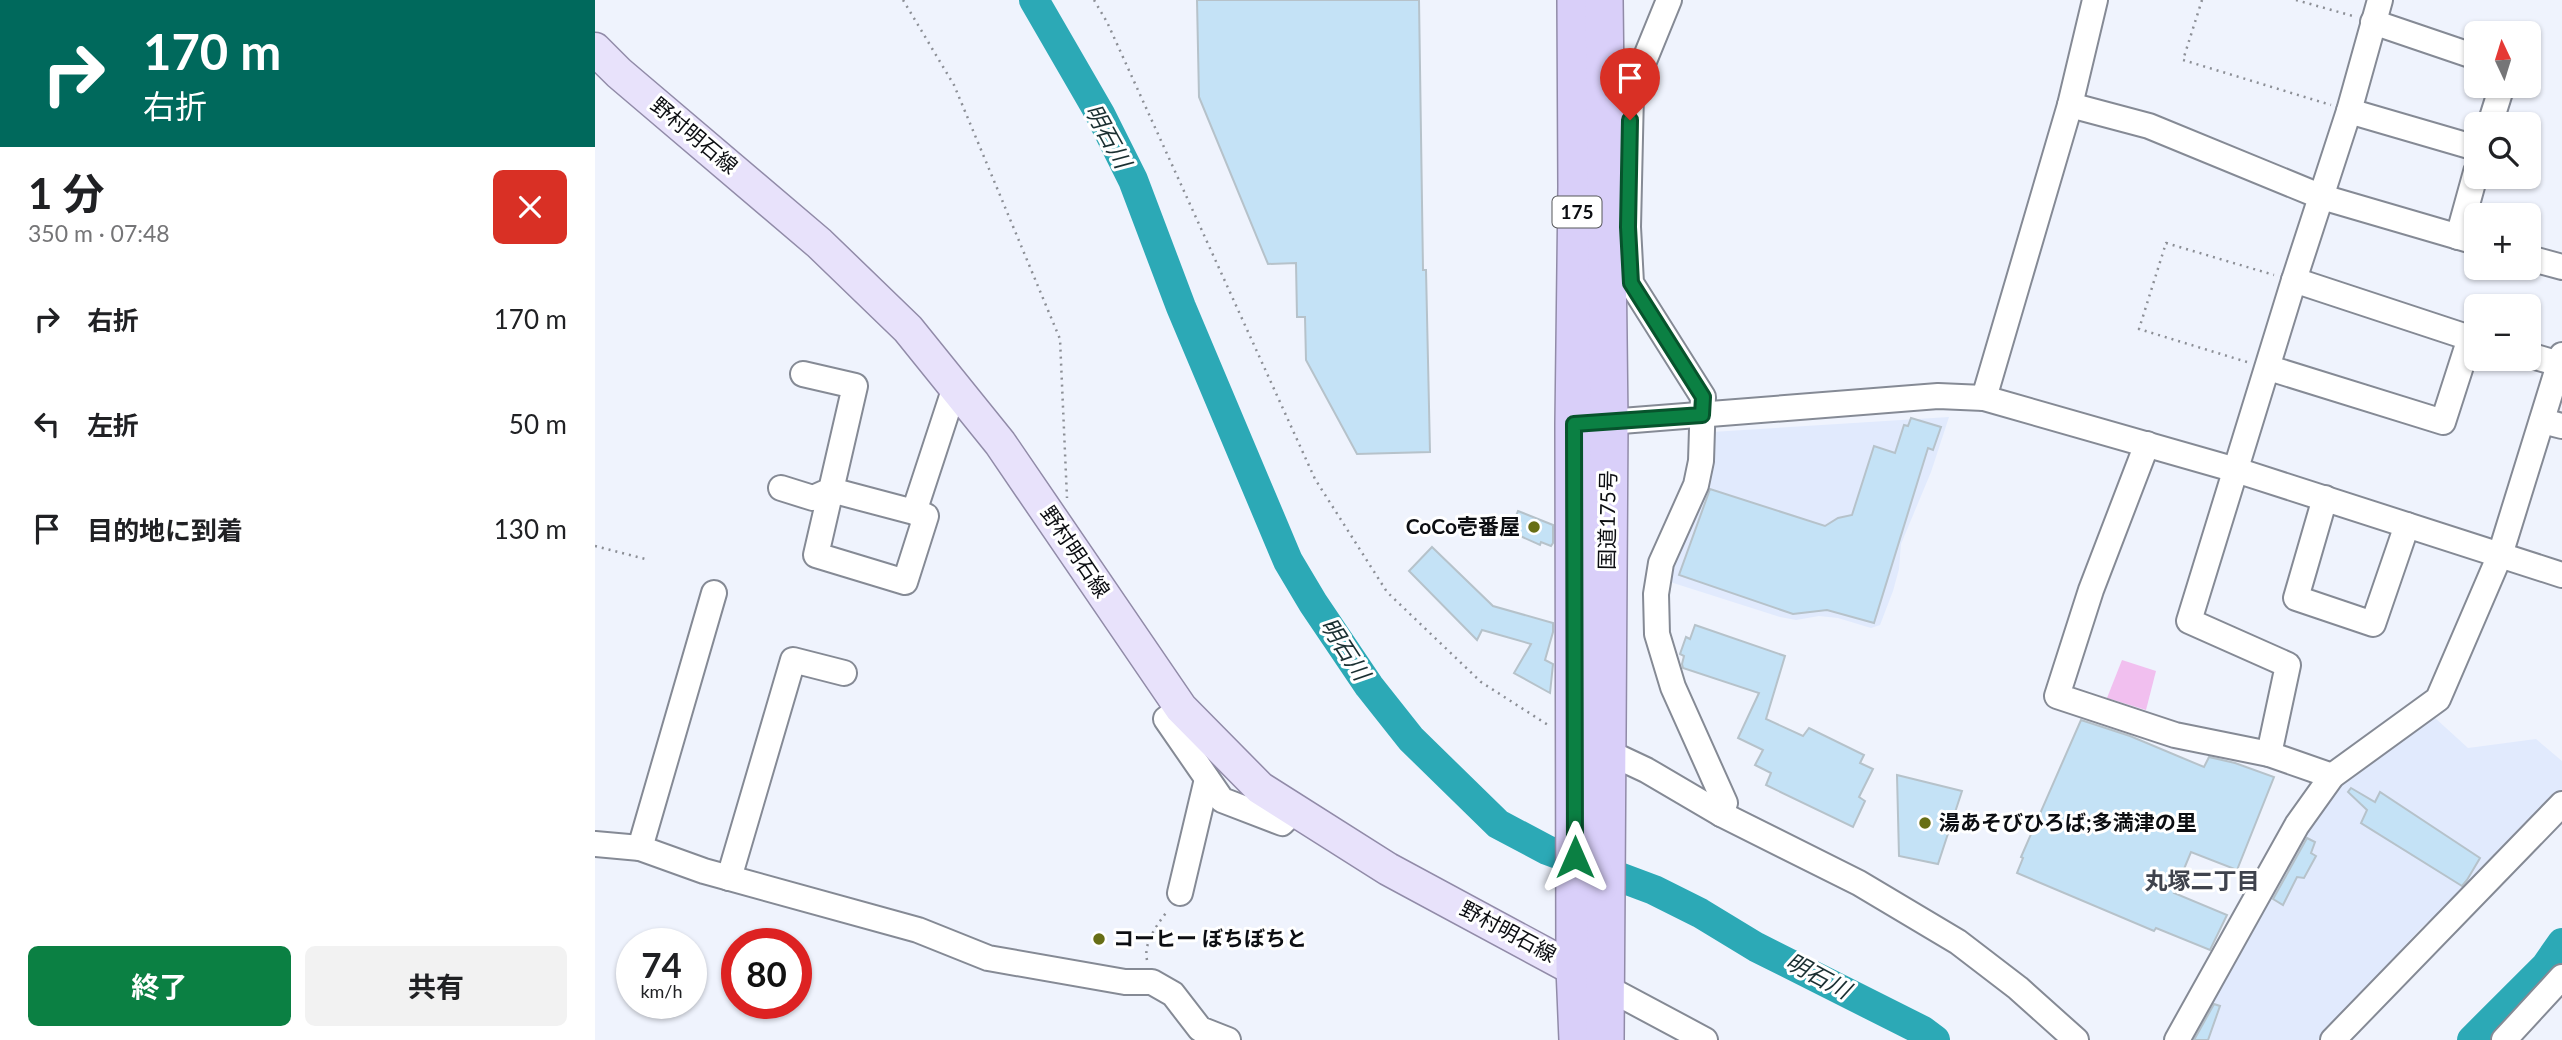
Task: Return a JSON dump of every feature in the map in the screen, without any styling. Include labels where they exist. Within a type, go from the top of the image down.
[{"type":"highway","name":"国道175号","points":[[1576,0],[1574,424],[1590,743],[1590,977],[1577,1040]]},
{"type":"highway","name":"国道175号","points":[[1590,743],[1609,422],[1617,226],[1604,0]]},
{"type":"highway","name":"国道175号","points":[[1590,977],[1605,1040]]},
{"type":"main road","name":"野村明石線","points":[[595,49],[619,73],[819,243],[908,329],[1000,443],[1181,708],[1260,788],[1388,869],[1590,977]]},
{"type":"street","points":[[1669,0],[1647,60],[1631,93],[1617,226],[1631,283],[1703,397],[1702,461],[1696,485],[1661,563],[1656,594],[1657,634],[1673,687],[1725,803],[1721,814]]},
{"type":"street","points":[[1984,398],[2070,106],[2095,0]]},
{"type":"street","points":[[2269,754],[2288,664],[2189,621],[2349,111],[2377,11],[2464,51]]},
{"type":"street","points":[[1605,53],[1647,60]]},
{"type":"street","points":[[2070,106],[2148,126],[2322,197],[2464,239]]},
{"type":"street","points":[[2349,111],[2464,145]]},
{"type":"street","points":[[2541,261],[2562,267]]},
{"type":"street","points":[[2294,280],[2464,336]]},
{"type":"street","points":[[2177,1040],[2297,825],[2332,776],[2438,699],[2500,555],[2552,424],[2561,359],[2541,356]]},
{"type":"street","points":[[2269,368],[2443,422],[2464,364]]},
{"type":"street","points":[[781,488],[813,498],[831,489],[926,516],[905,582],[816,555],[831,489],[855,386],[803,374]]},
{"type":"street","points":[[915,512],[955,387]]},
{"type":"street","points":[[1574,424],[1938,396],[1984,398],[2236,470],[2562,575]]},
{"type":"street","points":[[2147,444],[2091,590],[2057,696],[2175,735],[2269,754],[2332,776]]},
{"type":"street","points":[[2325,498],[2296,597],[2373,624],[2407,525]]},
{"type":"street","points":[[640,848],[714,593]]},
{"type":"street","points":[[729,878],[793,660],[844,673]]},
{"type":"street","points":[[1181,708],[1166,719],[1222,800],[1282,823],[1295,810]]},
{"type":"street","points":[[1590,743],[1646,770],[1721,814],[1859,883],[1958,942],[2018,988],[2076,1040]]},
{"type":"street","points":[[1180,893],[1207,779]]},
{"type":"street","points":[[2333,1040],[2562,804]]},
{"type":"street","points":[[595,844],[640,848],[729,878],[918,930],[988,958],[1125,982],[1153,982],[1174,994],[1200,1029],[1228,1040]]},
{"type":"street","points":[[1590,977],[1705,1040]]},
{"type":"street","points":[[2504,1040],[2562,977]]},
{"type":"path","points":[[903,0],[954,85],[1060,339],[1067,503]]},
{"type":"path","points":[[1094,0],[1107,22],[1315,479],[1387,592],[1481,682],[1552,727],[1590,743]]},
{"type":"path","points":[[2202,0],[2183,60],[2349,111]]},
{"type":"path","points":[[2296,0],[2377,11]]},
{"type":"path","points":[[2269,368],[2139,329],[2165,243],[2294,280]]},
{"type":"path","points":[[595,546],[649,560]]},
{"type":"path","points":[[1153,982],[1146,953],[1152,934],[1180,893]]},
{"type":"shaded area","points":[[1949,417],[1931,472],[1901,544],[1899,569],[1880,625],[1871,628],[1838,618],[1819,616],[1796,620],[1780,617],[1667,581],[1712,432]]},
{"type":"shaded area","points":[[2122,660],[2156,671],[2146,710],[2107,698]]},
{"type":"shaded area","points":[[2434,717],[2468,748],[2536,739],[2562,761],[2562,790],[2547,811],[2492,865],[2421,928],[2318,1040],[2190,1040],[2302,833],[2344,780]]},
{"type":"building","points":[[1197,0],[1419,0],[1423,270],[1426,270],[1430,452],[1357,454],[1306,360],[1305,317],[1297,317],[1296,263],[1268,264],[1199,97]]},
{"type":"building","points":[[1911,418],[1941,427],[1933,450],[1928,448],[1874,623],[1827,610],[1793,614],[1679,575],[1710,489],[1825,526],[1838,518],[1852,515],[1874,446],[1895,453],[1904,425],[1908,426]]},
{"type":"building","points":[[1518,511],[1553,525],[1551,546],[1541,542],[1540,545],[1518,535],[1516,527],[1512,525]]},
{"type":"building","points":[[1432,547],[1493,606],[1553,623],[1545,660],[1553,664],[1550,693],[1514,673],[1531,644],[1482,630],[1477,640],[1409,571]]},
{"type":"building","points":[[1695,625],[1785,656],[1766,719],[1803,736],[1809,728],[1864,755],[1860,763],[1873,769],[1859,797],[1865,801],[1853,827],[1766,785],[1771,773],[1755,765],[1763,750],[1738,738],[1759,693],[1683,668],[1684,656],[1680,654],[1686,637],[1690,639]]},
{"type":"building","points":[[2081,720],[2130,736],[2204,767],[2209,757],[2274,777],[2237,870],[2191,852],[2174,893],[2227,915],[2210,950],[2156,928],[2154,931],[2017,873],[2023,858],[2021,857]]},
{"type":"building","name":"湯あそびひろば;多満津の里","points":[[1897,775],[1962,791],[1938,864],[1899,856]]},
{"type":"building","points":[[2351,788],[2375,802],[2380,792],[2480,858],[2462,886],[2361,823],[2367,810],[2348,792]]},
{"type":"building","points":[[2307,838],[2315,842],[2311,853],[2316,856],[2304,878],[2297,877],[2283,905],[2273,899]]},
{"type":"building","points":[[2214,1004],[2220,1006],[2208,1040],[2194,1040]]},
{"type":"waterway","name":"明石川","points":[[1034,0],[1100,114],[1133,180],[1181,307],[1288,561],[1369,686],[1411,739],[1498,824],[1547,850],[1654,890],[1700,913],[1756,947],[1923,1031],[1935,1040]]},
{"type":"waterway","points":[[2472,1040],[2546,966],[2562,943]]},
{"type":"place","name":"CoCo壱番屋","points":[[1534,527]]},
{"type":"place","name":"湯あそびひろば;多満津の里","points":[[1925,823]]},
{"type":"place","name":"コーヒー ぼちぼちと","points":[[1099,939]]},
{"type":"district","name":"丸塚二丁目","points":[[2202,881]]},
{"type":"route","points":[[1575,857],[1574,424],[1702,415],[1703,397],[1631,283],[1628,227],[1630,120]]}]
